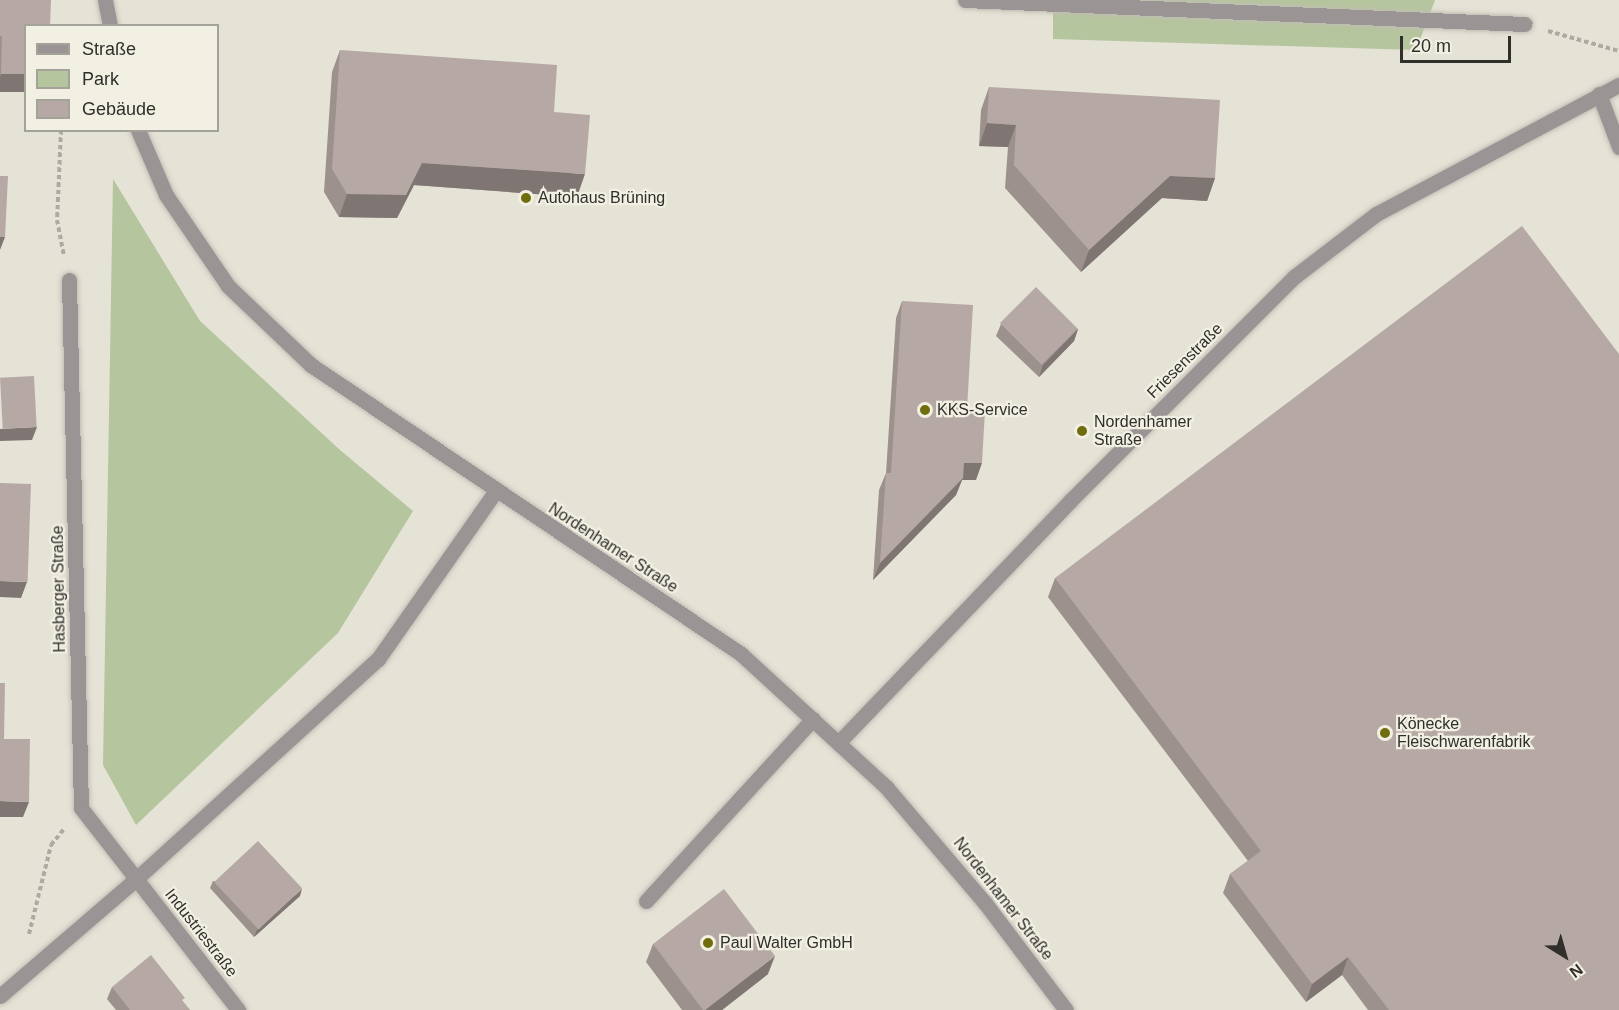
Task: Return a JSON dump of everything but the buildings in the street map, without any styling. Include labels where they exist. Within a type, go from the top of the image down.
[{"type":"street","points":[[105,0],[110,24]]},
{"type":"street","points":[[965,0],[1524,24]]},
{"type":"street","name":"Friesenstraße","points":[[839,742],[1070,501],[1294,277],[1376,214],[1619,85]]},
{"type":"street","points":[[1599,94],[1619,147]]},
{"type":"street","name":"Nordenhamer Straße","points":[[139,132],[165,195],[228,286],[311,365],[495,492],[741,654],[839,742],[931,837],[1066,1010]]},
{"type":"street","name":"Hasberger Straße","points":[[69,280],[81,807]]},
{"type":"street","points":[[0,996],[136,879],[378,659],[495,492]]},
{"type":"street","points":[[646,901],[813,719]]},
{"type":"street","points":[[81,807],[136,879]]},
{"type":"street","name":"Industriestraße","points":[[136,879],[238,1010]]},
{"type":"path","points":[[1524,24],[1619,51]]},
{"type":"path","points":[[61,132],[57,220],[69,280]]},
{"type":"path","points":[[18,980],[51,845],[81,807]]},
{"type":"green space","points":[[1053,0],[1435,0],[1416,50],[1053,39]]},
{"type":"green space","points":[[113,179],[200,321],[340,450],[413,511],[338,633],[136,825],[103,765]]},
{"type":"place","name":"Autohaus Brüning","points":[[526,198]]},
{"type":"place","name":"KKS-Service","points":[[925,410]]},
{"type":"place","name":"Nordenhamer Straße","points":[[1082,431]]},
{"type":"place","name":"Könecke Fleischwarenfabrik","points":[[1385,733]]},
{"type":"place","name":"Paul Walter GmbH","points":[[708,943]]}]
